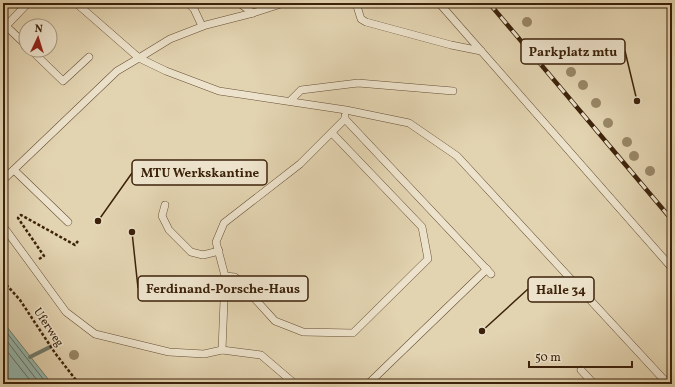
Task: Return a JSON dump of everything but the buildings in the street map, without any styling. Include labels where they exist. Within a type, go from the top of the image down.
[{"type":"lane","points":[[3,36],[6,26],[28,3]]},
{"type":"lane","points":[[76,3],[139,58],[166,71],[219,90],[346,110],[409,123],[457,156],[667,383],[672,379]]},
{"type":"lane","points":[[188,3],[194,9],[202,26]]},
{"type":"lane","points":[[239,3],[253,14]]},
{"type":"lane","points":[[3,180],[117,71],[170,39],[202,26],[253,14],[284,3]]},
{"type":"lane","points":[[356,3],[362,18],[366,22],[451,45],[481,51]]},
{"type":"lane","points":[[439,3],[672,268]]},
{"type":"lane","points":[[6,26],[18,37]]},
{"type":"lane","points":[[39,58],[63,81],[88,57]]},
{"type":"lane","points":[[290,101],[301,90],[358,83],[453,91]]},
{"type":"lane","points":[[222,350],[225,276],[216,242],[224,223],[300,164],[345,119],[346,110]]},
{"type":"lane","points":[[345,119],[489,271],[368,384]]},
{"type":"lane","points":[[225,276],[234,277],[275,321],[303,332],[354,333],[428,259],[422,226],[332,133]]},
{"type":"lane","points":[[14,170],[68,222]]},
{"type":"lane","points":[[165,205],[162,216],[169,230],[191,252],[203,255],[219,251]]},
{"type":"lane","points":[[3,226],[66,312],[95,334],[169,352],[204,354],[222,350],[261,355],[295,384]]},
{"type":"lane","points":[[581,370],[594,384]]},
{"type":"path","points":[[21,250],[40,260],[44,256],[18,218],[21,215],[75,245],[78,241]]},
{"type":"path","name":"Uferweg","points":[[3,281],[20,300],[46,340],[80,384]]},
{"type":"water","points":[[3,322],[52,384],[3,384]]},
{"type":"waterway","points":[[30,357],[54,345]]},
{"type":"railway","points":[[489,3],[672,220]]},
{"type":"place","name":"Parkplatz mtu","points":[[637,101]]},
{"type":"place","name":"MTU Werkskantine","points":[[98,221]]},
{"type":"place","name":"Ferdinand-Porsche-Haus","points":[[132,232]]},
{"type":"place","name":"Halle 34","points":[[482,331]]}]
